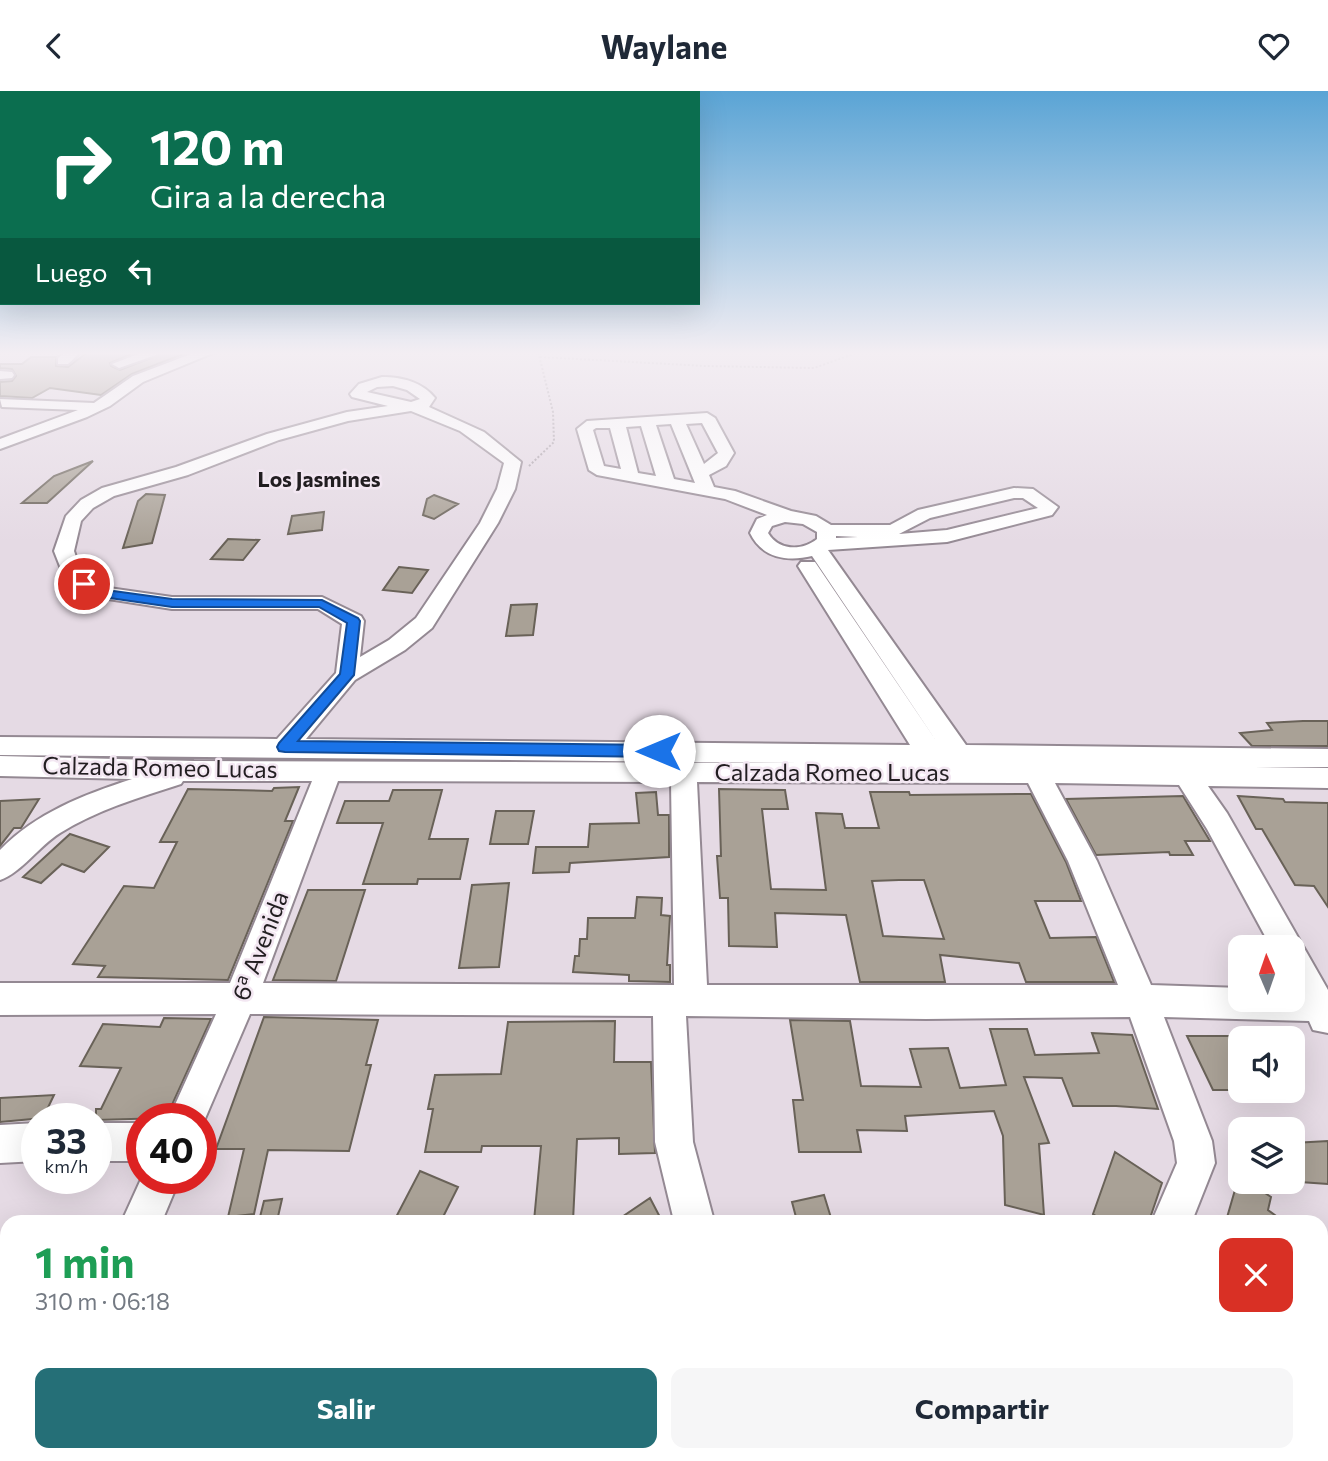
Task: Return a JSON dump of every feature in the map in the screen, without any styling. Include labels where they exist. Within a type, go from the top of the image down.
[{"type":"street","points":[[0,444],[77,415]]},
{"type":"street","points":[[347,675],[354,621],[322,603],[172,603],[96,592],[72,575],[64,551],[72,520],[87,504],[108,492],[182,471],[223,457],[245,446],[361,415]]},
{"type":"street","points":[[285,747],[347,675],[397,645],[424,623],[489,523],[506,489],[513,461],[498,446],[437,415]]},
{"type":"street","points":[[700,474],[720,462],[726,453],[707,418],[587,426],[595,468],[748,500],[788,516],[806,519],[816,545],[928,753]]},
{"type":"street","points":[[676,419],[708,491]]},
{"type":"street","points":[[647,421],[667,484]]},
{"type":"street","points":[[617,423],[631,477]]},
{"type":"street","points":[[788,516],[764,523],[759,533],[760,538],[771,547],[816,545],[947,536],[1046,511],[1048,507],[1027,493],[1014,493],[924,515],[896,529],[816,545]]},
{"type":"street","points":[[816,545],[958,754]]},
{"type":"street","name":"Calzada Romeo Lucas","points":[[0,746],[1328,758]]},
{"type":"street","name":"Calzada Romeo Lucas","points":[[0,766],[194,771],[1036,773],[1328,778]]},
{"type":"street","points":[[0,868],[34,835],[74,812],[118,793],[194,771]]},
{"type":"street","name":"6ª Avenida","points":[[194,1103],[241,997],[329,771]]},
{"type":"street","points":[[684,773],[680,1000],[674,1142],[692,1215]]},
{"type":"street","points":[[1036,773],[1066,824],[1140,1001],[1193,1141],[1196,1163],[1174,1215]]},
{"type":"street","points":[[1187,776],[1217,821],[1281,935]]},
{"type":"street","points":[[1306,981],[1324,1012]]},
{"type":"street","points":[[0,999],[241,997],[926,1003],[1140,1001],[1324,1012]]},
{"type":"street","points":[[0,1144],[21,1143]]},
{"type":"street","points":[[145,1215],[154,1194]]},
{"type":"path","points":[[506,489],[554,442],[553,415]]},
{"type":"building","points":[[93,461],[47,503],[22,503],[54,476]]},
{"type":"building","points":[[146,494],[165,495],[152,543],[123,548],[138,501]]},
{"type":"building","points":[[434,495],[458,504],[434,519],[423,515],[427,499]]},
{"type":"building","points":[[324,512],[322,530],[288,534],[292,516]]},
{"type":"building","points":[[228,539],[259,540],[243,560],[211,559]]},
{"type":"building","points":[[399,567],[428,570],[412,593],[383,590]]},
{"type":"building","points":[[537,604],[533,635],[506,636],[511,605]]},
{"type":"building","points":[[1328,721],[1328,746],[1252,746],[1240,733],[1272,730],[1267,723]]},
{"type":"building","points":[[299,787],[285,821],[293,821],[228,980],[98,977],[105,966],[73,964],[124,886],[154,888],[177,842],[160,842],[188,789],[272,791],[274,788]]},
{"type":"building","points":[[719,789],[785,790],[788,809],[762,809],[771,889],[826,890],[816,813],[842,814],[845,828],[879,828],[870,792],[909,792],[910,795],[1031,794],[1066,862],[1081,901],[1035,901],[1050,938],[1096,937],[1114,982],[1026,982],[1019,963],[940,955],[945,982],[860,982],[846,915],[775,913],[777,947],[729,946],[728,898],[720,898],[717,856],[721,856]],"holes":[[[924,880],[944,939],[883,936],[872,881]]]},
{"type":"building","points":[[393,790],[442,790],[429,839],[468,839],[460,879],[418,879],[417,884],[363,884],[383,823],[337,823],[345,801],[389,801]]},
{"type":"building","points":[[656,792],[658,815],[669,815],[669,857],[570,863],[569,872],[533,873],[536,847],[588,847],[590,824],[639,823],[636,793]]},
{"type":"building","points":[[1183,796],[1210,841],[1185,841],[1193,855],[1170,855],[1169,852],[1096,855],[1066,799]]},
{"type":"building","points":[[1238,796],[1283,799],[1285,802],[1328,803],[1328,907],[1314,886],[1295,885],[1262,829],[1256,829]]},
{"type":"building","points":[[39,799],[21,828],[14,828],[0,846],[0,801]]},
{"type":"building","points":[[496,811],[534,811],[528,844],[490,844]]},
{"type":"building","points":[[70,834],[109,847],[84,872],[62,864],[41,883],[23,877]]},
{"type":"building","points":[[509,883],[499,967],[459,968],[472,885]]},
{"type":"building","points":[[308,890],[365,890],[336,981],[273,980]]},
{"type":"building","points":[[637,897],[662,898],[661,915],[670,916],[667,965],[670,965],[670,982],[629,981],[629,975],[573,972],[575,956],[579,956],[580,939],[587,939],[588,918],[635,918]]},
{"type":"building","points":[[264,1017],[378,1020],[366,1065],[371,1065],[349,1151],[268,1150],[254,1214],[228,1215],[244,1149],[217,1149],[217,1146]]},
{"type":"building","points":[[164,1018],[211,1019],[173,1103],[126,1103],[126,1119],[112,1120],[112,1103],[104,1103],[121,1068],[80,1066],[103,1024],[160,1027]]},
{"type":"building","points":[[790,1020],[850,1021],[861,1086],[921,1087],[910,1049],[948,1048],[960,1088],[1006,1085],[990,1029],[1027,1029],[1035,1055],[1099,1053],[1092,1033],[1132,1035],[1158,1109],[1073,1106],[1062,1078],[1024,1077],[1049,1143],[1039,1144],[1044,1215],[1005,1205],[1003,1136],[994,1111],[905,1116],[907,1131],[857,1130],[861,1152],[799,1152],[793,1100],[803,1100]]},
{"type":"building","points":[[615,1021],[614,1062],[651,1062],[655,1153],[619,1154],[619,1138],[577,1139],[573,1215],[535,1215],[541,1146],[482,1146],[481,1152],[425,1152],[433,1109],[428,1109],[435,1075],[501,1074],[508,1022]]},
{"type":"building","points":[[1187,1036],[1228,1036],[1228,1090],[1213,1090]]},
{"type":"building","points":[[54,1095],[50,1103],[21,1103],[21,1120],[0,1122],[0,1098]]},
{"type":"building","points":[[1328,1141],[1328,1184],[1305,1182],[1305,1142]]},
{"type":"building","points":[[1115,1152],[1162,1183],[1151,1215],[1093,1214]]},
{"type":"building","points":[[420,1171],[458,1187],[444,1215],[397,1215]]},
{"type":"building","points":[[1234,1194],[1266,1194],[1271,1197],[1268,1210],[1275,1215],[1228,1215]]},
{"type":"building","points":[[824,1195],[830,1215],[795,1215],[792,1202]]},
{"type":"building","points":[[650,1198],[659,1215],[625,1215]]},
{"type":"building","points":[[282,1199],[278,1215],[260,1215],[264,1201]]},
{"type":"district","name":"Los Jasmines","points":[[319,480]]},
{"type":"route","points":[[84,584],[96,592],[172,603],[322,603],[354,621],[347,675],[285,747],[659,751]]}]
